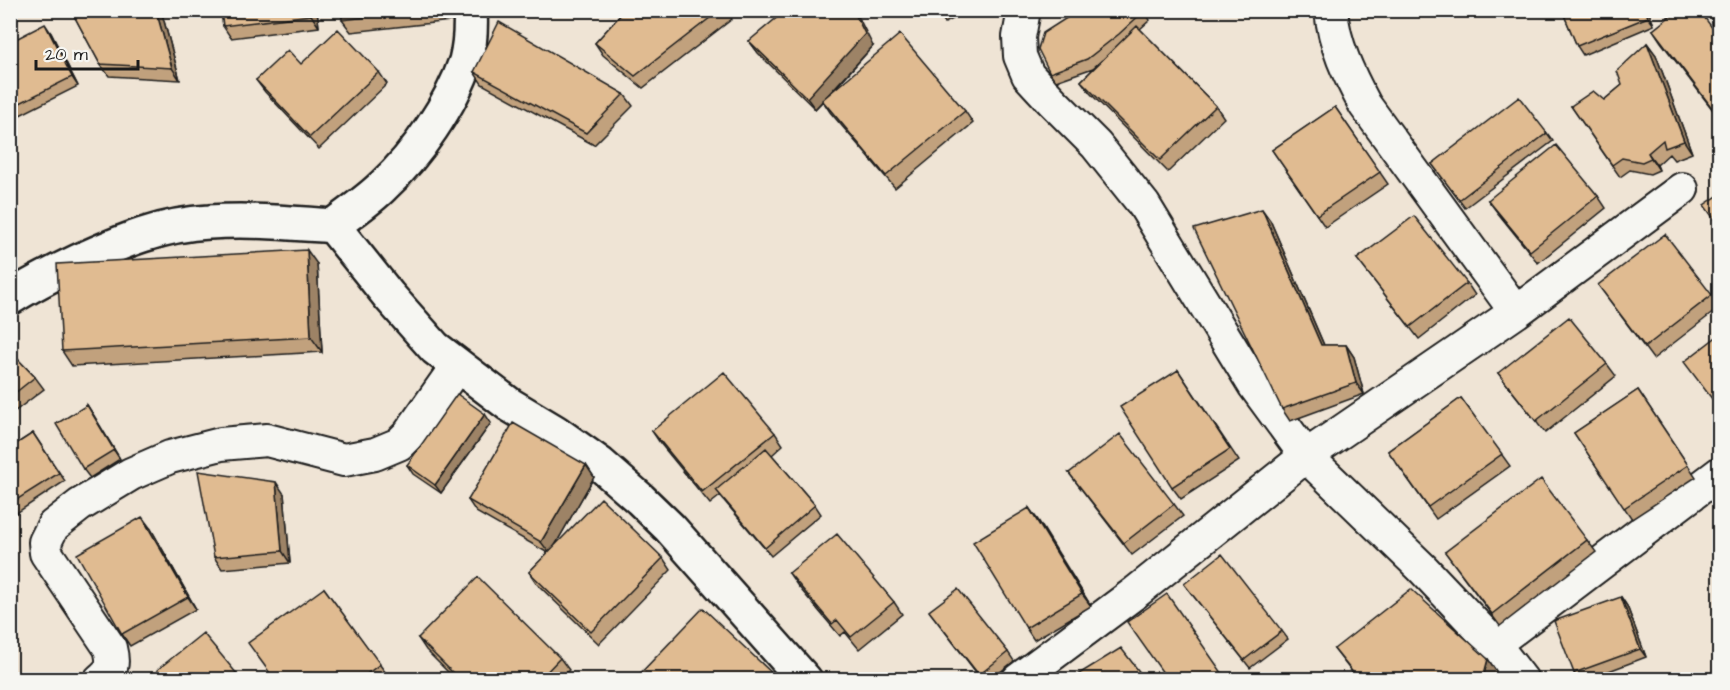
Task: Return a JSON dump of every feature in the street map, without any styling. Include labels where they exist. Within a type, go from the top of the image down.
[{"type":"street","points":[[10,298],[113,246],[158,229],[208,222],[269,222],[333,226],[383,187],[414,151],[441,113],[466,59],[470,10]]},
{"type":"street","points":[[1024,10],[1020,56],[1028,75],[1096,145],[1144,205],[1254,385],[1306,456],[1422,568],[1494,644],[1522,680]]},
{"type":"street","points":[[1330,10],[1339,50],[1348,74],[1365,105],[1516,312]]},
{"type":"street","points":[[1018,680],[1136,592],[1306,456],[1516,312],[1682,189]]},
{"type":"street","points":[[333,226],[389,296],[435,348],[510,405],[555,432],[600,464],[670,528],[805,680]]},
{"type":"street","points":[[100,680],[109,672],[113,662],[110,648],[46,553],[45,542],[53,526],[80,505],[131,474],[170,458],[221,444],[267,440],[344,459],[375,454],[399,444],[409,434],[457,366]]},
{"type":"street","points":[[1494,644],[1719,473]]},
{"type":"building","points":[[71,10],[156,10],[172,68],[100,64]]},
{"type":"building","points":[[221,10],[310,10],[311,15],[223,26]]},
{"type":"building","points":[[342,10],[429,10],[342,20]]},
{"type":"building","points":[[625,10],[720,10],[635,76],[595,43]]},
{"type":"building","points":[[786,10],[853,10],[865,34],[807,98],[749,41]]},
{"type":"building","points":[[1079,10],[1144,11],[1087,59],[1050,73],[1038,49],[1043,33]]},
{"type":"building","points":[[1562,10],[1645,10],[1648,17],[1577,46]]},
{"type":"building","points":[[1678,10],[1699,10],[1719,37],[1719,117],[1653,30]]},
{"type":"building","points":[[1708,10],[1719,10],[1719,26]]},
{"type":"building","points":[[499,22],[624,94],[586,133],[474,72]]},
{"type":"building","points":[[45,24],[72,77],[10,108],[10,42]]},
{"type":"building","points":[[1137,26],[1216,106],[1160,160],[1081,81]]},
{"type":"building","points":[[338,29],[379,72],[310,137],[256,80],[288,50],[301,64]]},
{"type":"building","points":[[900,34],[965,111],[886,176],[822,100]]},
{"type":"building","points":[[1647,43],[1684,141],[1665,148],[1663,140],[1648,153],[1651,158],[1642,162],[1622,158],[1612,165],[1571,106],[1593,91],[1604,100],[1622,85],[1617,71]]},
{"type":"building","points":[[1519,97],[1547,133],[1459,200],[1432,164]]},
{"type":"building","points":[[1335,107],[1380,172],[1317,215],[1272,150]]},
{"type":"building","points":[[1556,145],[1598,196],[1530,251],[1488,200]]},
{"type":"building","points":[[1719,195],[1719,226],[1704,205]]},
{"type":"building","points":[[1262,209],[1321,345],[1346,345],[1356,383],[1282,409],[1194,229]]},
{"type":"building","points":[[1414,216],[1467,283],[1410,327],[1357,259]]},
{"type":"building","points":[[1665,234],[1712,295],[1645,347],[1598,285]]},
{"type":"building","points":[[307,250],[311,337],[62,351],[57,264]]},
{"type":"building","points":[[1569,317],[1607,364],[1536,421],[1498,373]]},
{"type":"building","points":[[1719,335],[1719,408],[1684,362]]},
{"type":"building","points":[[10,351],[35,377],[10,397]]},
{"type":"building","points":[[1178,370],[1230,449],[1172,487],[1120,407]]},
{"type":"building","points":[[724,372],[775,433],[702,492],[652,431]]},
{"type":"building","points":[[1638,390],[1688,465],[1624,508],[1574,433]]},
{"type":"building","points":[[457,394],[485,414],[435,485],[407,465]]},
{"type":"building","points":[[1461,398],[1502,454],[1428,507],[1388,451]]},
{"type":"building","points":[[87,405],[114,450],[83,469],[56,424]]},
{"type":"building","points":[[513,423],[586,465],[541,542],[468,500]]},
{"type":"building","points":[[33,433],[59,473],[10,504],[10,448]]},
{"type":"building","points":[[1120,434],[1174,504],[1124,543],[1069,473]]},
{"type":"building","points":[[766,448],[815,505],[765,548],[716,490]]},
{"type":"building","points":[[198,471],[276,482],[282,551],[214,557]]},
{"type":"building","points":[[1541,479],[1587,540],[1492,614],[1445,552]]},
{"type":"building","points":[[601,498],[663,558],[591,632],[529,572]]},
{"type":"building","points":[[1029,508],[1082,594],[1026,628],[973,542]]},
{"type":"building","points":[[142,517],[188,597],[122,634],[77,554]]},
{"type":"building","points":[[837,534],[894,602],[851,637],[837,620],[832,624],[789,573]]},
{"type":"building","points":[[1222,554],[1282,631],[1244,660],[1184,584]]},
{"type":"building","points":[[478,577],[560,658],[539,680],[460,680],[418,638]]},
{"type":"building","points":[[324,588],[380,664],[359,680],[275,680],[248,643]]},
{"type":"building","points":[[958,589],[1008,652],[979,675],[929,611]]},
{"type":"building","points":[[1411,589],[1488,659],[1483,678],[1476,680],[1359,680],[1334,649]]},
{"type":"building","points":[[1167,594],[1227,680],[1168,680],[1127,622]]},
{"type":"building","points":[[1621,597],[1640,649],[1574,673],[1554,621]]},
{"type":"building","points":[[703,608],[776,677],[774,680],[637,680],[636,678]]},
{"type":"building","points":[[203,633],[242,680],[165,680],[157,670]]},
{"type":"building","points":[[1121,648],[1141,674],[1134,680],[1069,680]]}]
